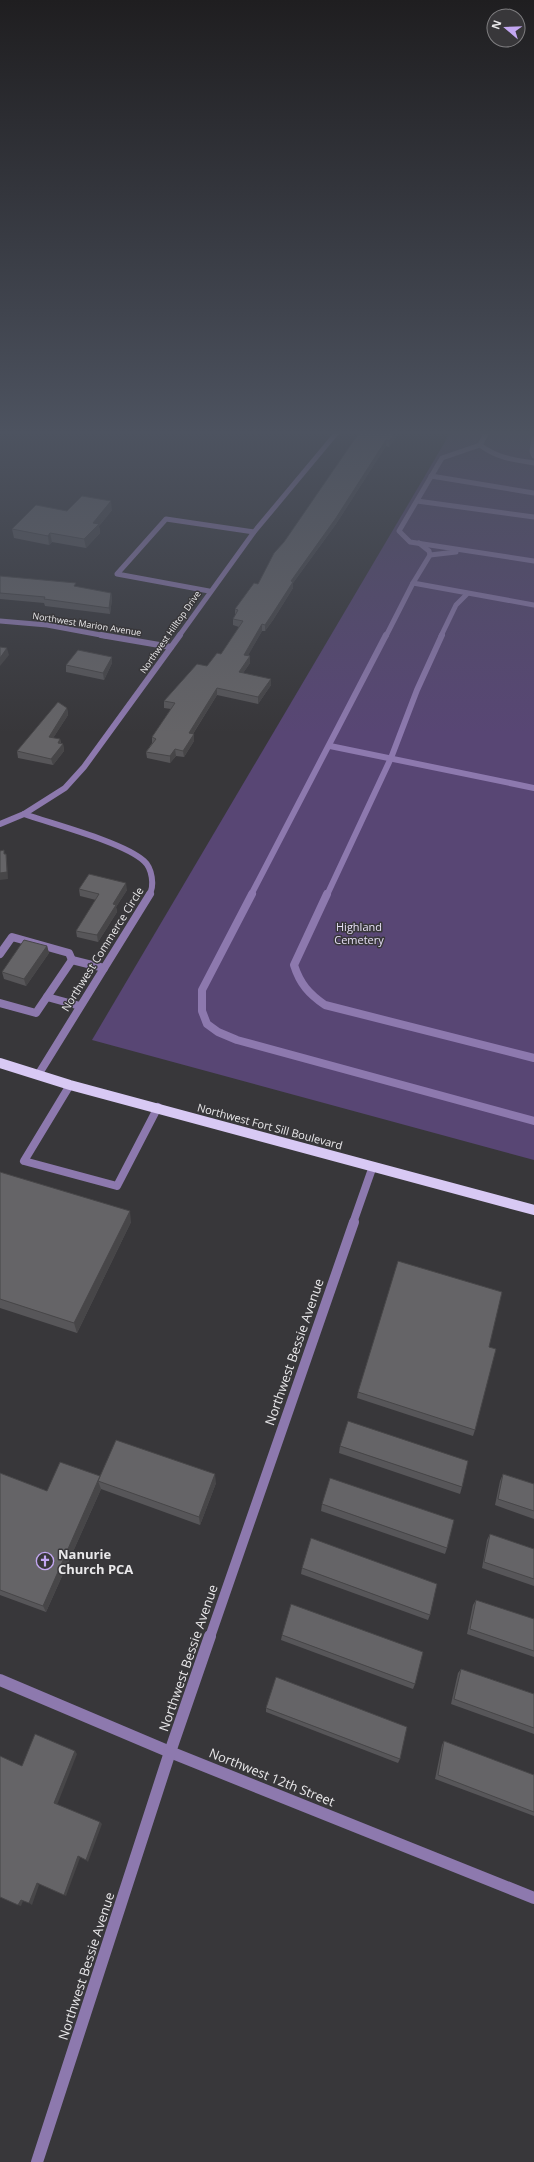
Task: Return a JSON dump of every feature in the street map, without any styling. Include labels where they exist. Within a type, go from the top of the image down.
[{"type":"main road","name":"Northwest Fort Sill Boulevard","points":[[0,1063],[70,1085],[158,1107],[534,1210]]},
{"type":"street","points":[[155,531],[117,574],[209,591]]},
{"type":"street","points":[[247,531],[254,532]]},
{"type":"street","points":[[399,531],[403,537],[410,542],[534,561]]},
{"type":"street","name":"Northwest Hilltop Drive","points":[[0,824],[24,814],[65,788],[84,767],[171,647],[209,591],[254,532]]},
{"type":"street","points":[[419,543],[429,551],[430,555]]},
{"type":"street","points":[[430,555],[472,552]]},
{"type":"street","points":[[430,555],[413,583],[330,746],[202,990],[201,1012],[209,1028],[237,1040],[534,1121]]},
{"type":"street","points":[[413,583],[534,606]]},
{"type":"street","points":[[467,594],[456,605],[445,626],[417,690],[390,758],[294,965],[298,982],[310,996],[325,1005],[534,1058]]},
{"type":"street","name":"Northwest Marion Avenue","points":[[0,621],[47,625],[171,647]]},
{"type":"street","points":[[330,746],[534,788]]},
{"type":"street","name":"Northwest Commerce Circle","points":[[24,814],[122,849],[144,861],[152,877],[152,890],[38,1075]]},
{"type":"street","points":[[0,954],[12,937],[69,952],[72,960]]},
{"type":"street","points":[[72,960],[104,968]]},
{"type":"street","points":[[0,1003],[36,1013],[72,960]]},
{"type":"street","points":[[47,997],[80,1006]]},
{"type":"street","points":[[70,1085],[24,1161],[117,1186],[158,1107]]},
{"type":"street","name":"Northwest Bessie Avenue","points":[[36,2162],[170,1752],[373,1166]]},
{"type":"street","name":"Northwest 12th Street","points":[[0,1680],[170,1752],[534,1898]]},
{"type":"green space","name":"Highland Cemetery","points":[[392,531],[534,531],[534,1160],[92,1040]]},
{"type":"building","points":[[22,531],[92,531],[84,539],[50,533],[48,536]]},
{"type":"building","points":[[292,531],[327,531],[291,581],[293,582],[265,625],[262,624],[244,655],[250,656],[239,672],[271,679],[258,697],[217,688],[189,733],[194,734],[183,751],[175,749],[170,756],[146,752],[156,739],[152,737],[175,703],[164,701],[197,664],[207,666],[217,653],[221,654],[243,621],[233,619],[238,610],[235,609],[254,583],[258,584],[274,553]]},
{"type":"building","points":[[0,576],[76,583],[74,586],[111,593],[109,608],[44,599],[45,597],[0,593]]},
{"type":"building","points":[[0,647],[7,648],[0,658]]},
{"type":"building","points":[[78,650],[112,657],[103,673],[66,665]]},
{"type":"building","points":[[58,702],[67,708],[49,737],[60,739],[58,743],[63,744],[51,759],[17,751]]},
{"type":"building","points":[[4,850],[4,854],[6,854],[7,872],[0,873],[0,851]]},
{"type":"building","points":[[89,874],[126,883],[113,904],[116,905],[97,935],[76,931],[99,894],[79,889]]},
{"type":"building","points":[[24,940],[47,946],[24,979],[2,972]]},
{"type":"building","points":[[0,1172],[130,1211],[74,1323],[0,1299]]},
{"type":"building","points":[[398,1261],[502,1292],[489,1347],[496,1349],[475,1430],[358,1392]]},
{"type":"building","points":[[348,1421],[468,1461],[462,1487],[340,1446]]},
{"type":"building","points":[[116,1440],[215,1474],[199,1517],[98,1481]]},
{"type":"building","points":[[60,1462],[100,1476],[43,1606],[0,1590],[0,1473],[47,1491]]},
{"type":"building","points":[[503,1474],[534,1484],[534,1511],[498,1499]]},
{"type":"building","points":[[330,1478],[454,1520],[447,1548],[322,1504]]},
{"type":"building","points":[[490,1534],[534,1549],[534,1579],[484,1562]]},
{"type":"building","points":[[311,1538],[437,1584],[430,1615],[302,1568]]},
{"type":"building","points":[[476,1600],[534,1619],[534,1651],[470,1629]]},
{"type":"building","points":[[291,1604],[423,1652],[415,1684],[282,1635]]},
{"type":"building","points":[[461,1669],[534,1694],[534,1728],[454,1699]]},
{"type":"building","points":[[276,1677],[407,1727],[400,1759],[266,1708]]},
{"type":"building","points":[[35,1734],[75,1751],[54,1803],[100,1822],[86,1860],[78,1856],[64,1895],[37,1883],[29,1903],[21,1900],[18,1905],[0,1897],[0,1756],[22,1766]]},
{"type":"building","points":[[444,1741],[534,1775],[534,1812],[438,1775]]},
{"type":"place","name":"Nanurie Church PCA","points":[[45,1561]]}]
